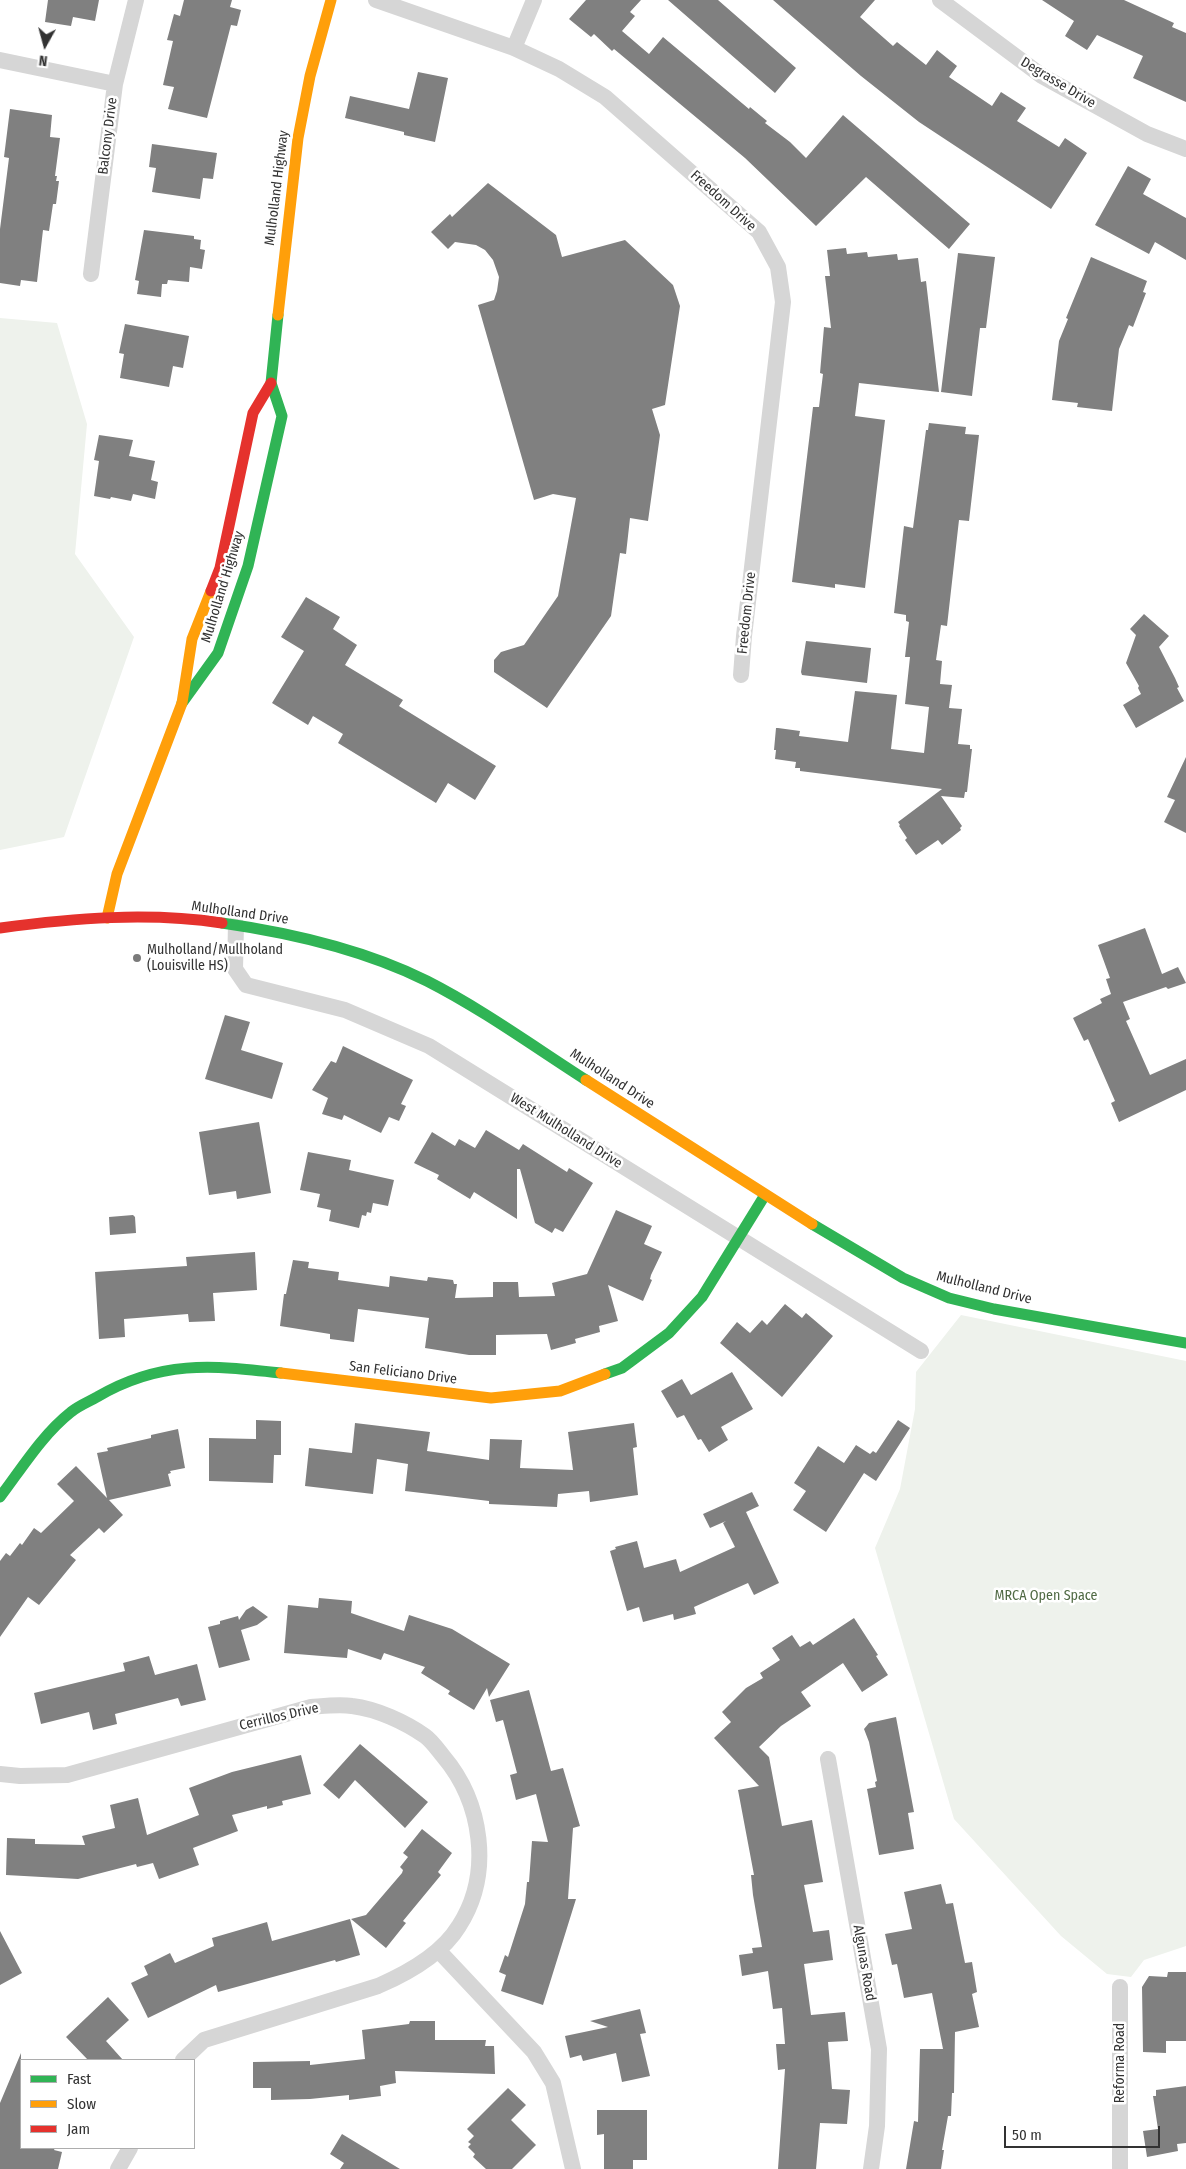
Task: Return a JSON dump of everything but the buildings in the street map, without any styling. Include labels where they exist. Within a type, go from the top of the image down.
[{"type":"main road","name":"Mulholland Highway","points":[[107,918],[117,874],[182,703],[192,639],[220,568],[253,413],[271,383],[298,138],[310,76],[331,0]]},
{"type":"main road","name":"Mulholland Highway","points":[[182,703],[218,652],[248,566],[282,416],[271,383]]},
{"type":"main road","name":"Mulholland Drive","points":[[0,928],[42,920],[160,918],[236,924],[312,939],[409,973],[455,998],[765,1195],[890,1272],[925,1289],[995,1309],[1186,1343]]},
{"type":"main road","name":"San Feliciano Drive","points":[[0,1498],[44,1439],[72,1412],[117,1385],[165,1368],[222,1366],[491,1398],[560,1392],[622,1368],[669,1333],[702,1297],[765,1195]]},
{"type":"street","name":"Balcony Drive","points":[[91,274],[114,84],[136,0]]},
{"type":"street","name":"Freedom Drive","points":[[376,0],[514,48],[559,69],[605,96],[759,232],[778,267],[783,302],[741,675]]},
{"type":"street","points":[[514,48],[534,0]]},
{"type":"street","name":"Degrasse Drive","points":[[940,0],[1042,76],[1147,134],[1186,149]]},
{"type":"street","points":[[0,60],[114,84]]},
{"type":"street","name":"West Mulholland Drive","points":[[236,924],[235,969],[246,985],[344,1010],[429,1046],[921,1351]]},
{"type":"street","name":"Cerrillos Drive","points":[[0,1774],[20,1776],[67,1775],[311,1707],[352,1706],[390,1717],[427,1737],[452,1767],[468,1793],[476,1821],[479,1857],[475,1890],[459,1926],[438,1950],[403,1975],[378,1986],[204,2040],[184,2059]]},
{"type":"street","name":"Algunas Road","points":[[828,1759],[880,2049],[877,2126],[871,2169]]},
{"type":"street","points":[[438,1950],[534,2052],[553,2083],[573,2169]]},
{"type":"street","name":"Reforma Road","points":[[1120,1987],[1120,2169]]},
{"type":"street","points":[[118,2169],[129,2149]]},
{"type":"green space","points":[[0,318],[57,323],[87,424],[75,554],[134,637],[64,837],[0,850]]},
{"type":"green space","name":"MRCA Open Space","points":[[961,1315],[1186,1361],[1186,1946],[1144,1960],[1131,1977],[1107,1974],[1061,1936],[954,1819],[875,1548],[900,1489],[915,1409],[916,1372]]},
{"type":"traffic: fast","points":[[182,703],[218,653],[248,566],[282,416],[271,383],[278,315]]},
{"type":"traffic: fast","points":[[222,923],[301,937],[352,951],[403,970],[468,1004],[586,1080]]},
{"type":"traffic: fast","points":[[605,1374],[622,1368],[669,1333],[702,1297],[765,1195]]},
{"type":"traffic: fast","points":[[812,1224],[903,1278],[949,1298],[994,1309],[1186,1343]]},
{"type":"traffic: fast","points":[[0,1497],[33,1452],[61,1421],[77,1408],[120,1385],[164,1371],[186,1368],[232,1368],[281,1373]]},
{"type":"traffic: slow","points":[[278,315],[298,138],[310,76],[331,0]]},
{"type":"traffic: slow","points":[[107,918],[117,874],[182,703],[192,639],[211,591]]},
{"type":"traffic: slow","points":[[586,1080],[812,1224]]},
{"type":"traffic: slow","points":[[281,1373],[491,1398],[560,1391],[605,1374]]},
{"type":"traffic: jam","points":[[211,591],[220,568],[253,413],[271,383]]},
{"type":"traffic: jam","points":[[0,928],[56,921],[139,917],[222,923]]},
{"type":"place","name":"Mulholland/Mullholand (Louisville HS)","points":[[137,958]]}]
